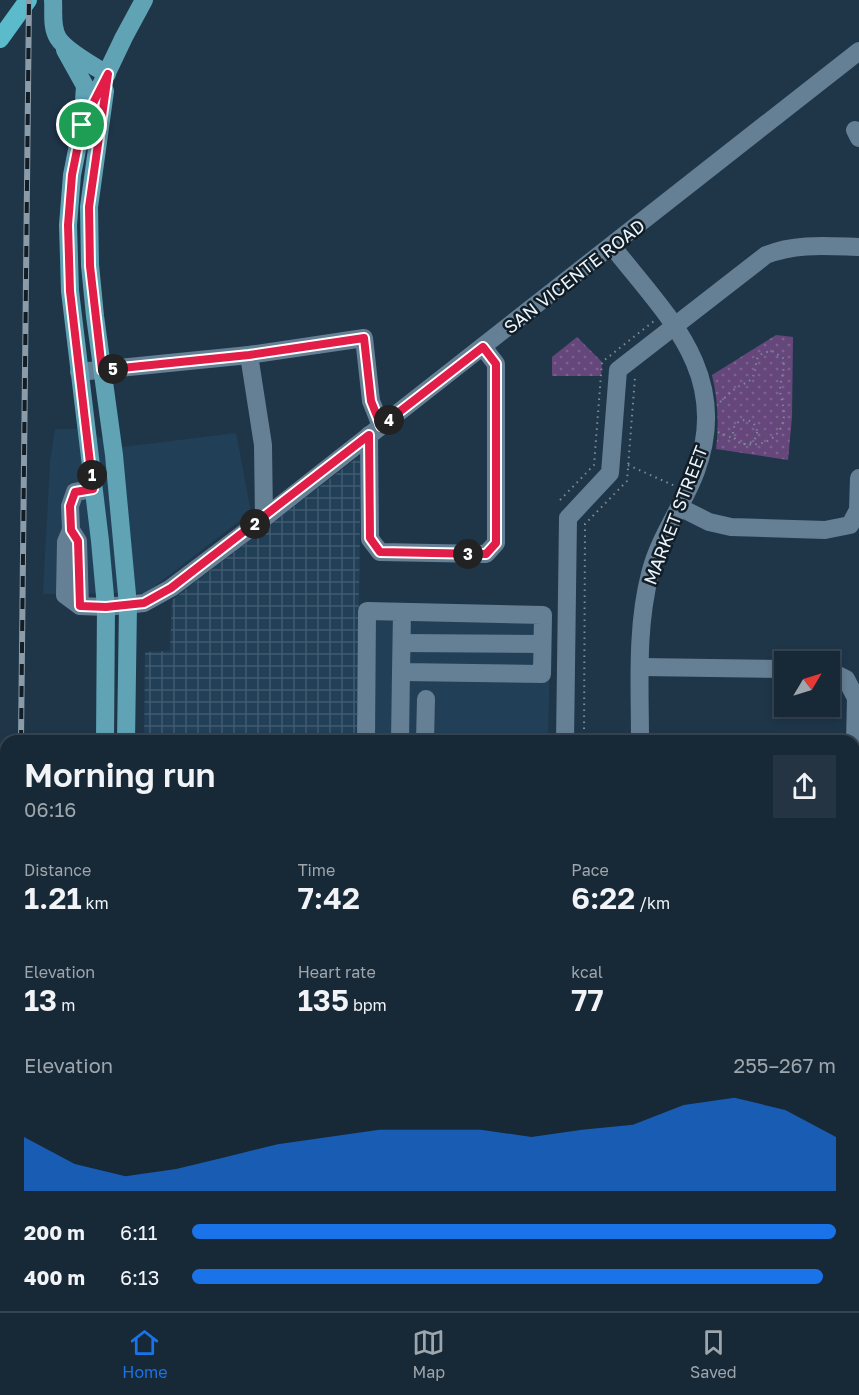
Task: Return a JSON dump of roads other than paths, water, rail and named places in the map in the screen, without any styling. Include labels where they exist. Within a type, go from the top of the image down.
[{"type":"highway","points":[[0,39],[28,0]]},
{"type":"main road","points":[[53,0],[54,23],[58,38],[85,86],[82,125],[72,175],[68,225],[70,291],[106,607],[105,735]]},
{"type":"main road","points":[[82,125],[144,0]]},
{"type":"main road","points":[[58,38],[80,57],[108,74]]},
{"type":"main road","points":[[108,74],[89,207],[90,266],[114,454],[128,605],[126,735]]},
{"type":"street","name":"SAN VICENTE ROAD","points":[[93,489],[75,492],[70,506],[71,530],[78,541],[80,606],[106,607],[144,603],[171,588],[264,518],[859,51]]},
{"type":"street","name":"MARKET STREET","points":[[612,246],[675,325],[686,343],[699,372],[706,423],[696,471],[656,554],[648,580],[641,622],[640,735]]},
{"type":"street","points":[[565,735],[568,518],[610,473],[618,370],[766,255],[782,249],[804,246],[859,247]]},
{"type":"street","points":[[79,372],[249,355],[364,338],[375,430],[370,538],[383,553],[486,554],[496,543],[496,364],[483,347]]},
{"type":"street","points":[[249,355],[263,445],[264,518]]},
{"type":"street","points":[[679,507],[709,522],[731,527],[825,530],[850,525],[858,510],[859,478]]},
{"type":"street","points":[[366,735],[368,611],[543,615],[542,674],[401,672]]},
{"type":"street","points":[[400,735],[402,612]]},
{"type":"street","points":[[402,643],[542,644]]},
{"type":"street","points":[[641,667],[774,669]]},
{"type":"street","points":[[840,678],[856,698],[855,735]]},
{"type":"street","points":[[425,735],[426,699]]},
{"type":"railway","points":[[21,735],[29,0]]}]
